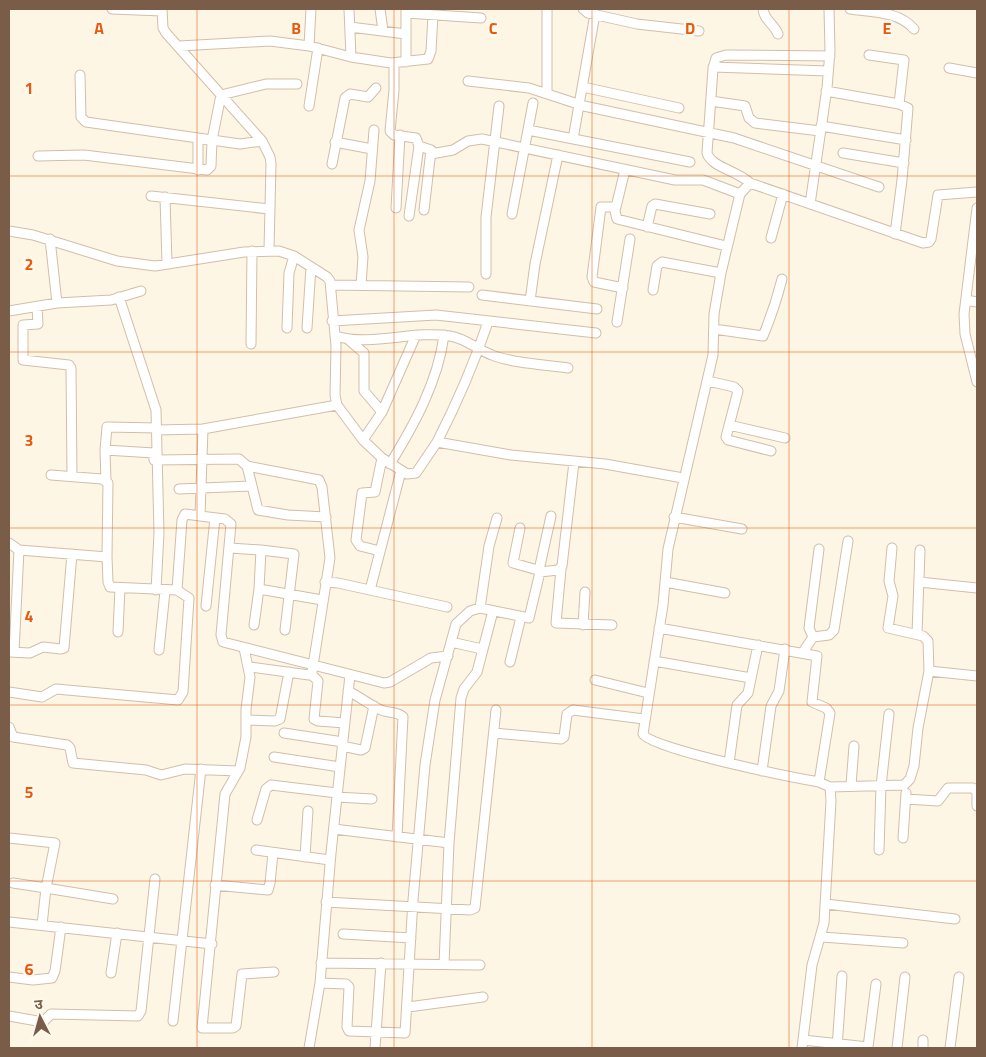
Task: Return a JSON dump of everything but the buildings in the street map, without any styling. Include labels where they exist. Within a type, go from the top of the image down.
[{"type":"street","points":[[112,9],[162,10],[163,28],[262,141],[270,156],[269,250]]},
{"type":"street","points":[[309,106],[314,47],[311,9]]},
{"type":"street","points":[[349,9],[351,57]]},
{"type":"street","points":[[380,9],[383,31]]},
{"type":"street","points":[[547,9],[547,93]]},
{"type":"street","points":[[583,9],[595,14],[637,24],[699,31]]},
{"type":"street","points":[[763,9],[764,16],[778,34]]},
{"type":"street","points":[[810,204],[830,56],[829,9]]},
{"type":"street","points":[[850,9],[894,16],[903,19],[914,29]]},
{"type":"street","points":[[406,62],[406,11],[481,18]]},
{"type":"street","points":[[179,46],[270,41],[314,47],[351,57],[394,63],[406,62],[428,58],[430,55],[433,14]]},
{"type":"street","points":[[573,140],[581,105],[595,14]]},
{"type":"street","points":[[350,27],[406,34]]},
{"type":"street","points":[[830,56],[726,55],[716,58],[713,67],[708,157],[716,164],[740,174],[750,183],[923,243],[929,242],[938,195],[977,192]]},
{"type":"street","points":[[868,55],[904,60],[899,104]]},
{"type":"street","points":[[394,63],[394,90],[389,126],[392,134],[416,138],[419,146],[409,216]]},
{"type":"street","points":[[713,67],[828,71]]},
{"type":"street","points":[[949,68],[977,73]]},
{"type":"street","points":[[80,75],[81,117],[86,122],[240,144],[262,141]]},
{"type":"street","points":[[468,80],[547,93],[581,105],[759,145],[880,187]]},
{"type":"street","points":[[221,94],[266,84],[297,84]]},
{"type":"street","points":[[583,87],[679,108]]},
{"type":"street","points":[[332,164],[346,96],[368,97],[376,88]]},
{"type":"street","points":[[826,91],[899,104],[908,108],[904,163],[895,234]]},
{"type":"street","points":[[38,156],[84,155],[207,170],[211,166],[212,140],[221,94]]},
{"type":"street","points":[[711,101],[745,106],[749,118],[756,123],[906,140]]},
{"type":"street","points":[[512,214],[533,103]]},
{"type":"street","points":[[486,274],[486,217],[493,142],[499,106]]},
{"type":"street","points":[[361,285],[363,257],[359,230],[370,181],[374,130]]},
{"type":"street","points":[[528,130],[690,162]]},
{"type":"street","points":[[396,208],[400,136]]},
{"type":"street","points":[[198,138],[198,170]]},
{"type":"street","points":[[431,154],[453,150],[468,141],[476,139],[675,180],[703,180],[740,194]]},
{"type":"street","points":[[335,142],[372,149]]},
{"type":"street","points":[[419,146],[428,147],[431,154],[424,210]]},
{"type":"street","points":[[842,154],[904,163]]},
{"type":"street","points":[[530,301],[535,264],[558,155]]},
{"type":"street","points":[[625,170],[615,218],[726,246]]},
{"type":"street","points":[[750,183],[740,194],[726,246],[714,329],[713,355],[674,517],[643,734],[648,740],[729,763],[819,782],[830,787],[851,785],[904,786]]},
{"type":"street","points":[[772,238],[783,194]]},
{"type":"street","points":[[151,196],[269,209]]},
{"type":"street","points":[[165,197],[167,264]]},
{"type":"street","points":[[647,227],[654,204],[710,214]]},
{"type":"street","points":[[616,207],[601,207],[592,276],[594,282],[623,288]]},
{"type":"street","points":[[977,208],[973,273],[966,300],[964,329],[977,382]]},
{"type":"street","points":[[9,231],[50,239],[118,261],[155,266],[252,251],[269,250],[294,256],[327,277],[331,284],[337,405],[363,440],[386,461],[410,475],[416,473],[437,442],[461,397],[481,349],[488,322]]},
{"type":"street","points":[[50,239],[57,303]]},
{"type":"street","points":[[617,322],[630,239]]},
{"type":"street","points":[[251,344],[252,251]]},
{"type":"street","points":[[288,328],[289,273],[294,256]]},
{"type":"street","points":[[653,290],[657,266],[662,262],[721,273]]},
{"type":"street","points":[[307,328],[311,267]]},
{"type":"street","points":[[714,329],[763,336],[767,322],[772,318],[782,279]]},
{"type":"street","points":[[331,284],[469,287]]},
{"type":"street","points":[[9,311],[57,303],[90,302],[141,291]]},
{"type":"street","points":[[482,295],[597,309]]},
{"type":"street","points":[[119,297],[156,410],[160,590],[159,650]]},
{"type":"street","points":[[966,300],[977,302]]},
{"type":"street","points":[[37,307],[38,324],[23,325],[23,360],[71,367],[72,476]]},
{"type":"street","points":[[332,321],[426,315],[596,333]]},
{"type":"street","points":[[363,440],[382,412],[416,335]]},
{"type":"street","points":[[335,336],[349,340],[444,335],[455,337],[497,357],[568,368]]},
{"type":"street","points":[[380,551],[360,546],[356,540],[362,493],[375,492],[386,461],[425,400],[441,359],[444,335]]},
{"type":"street","points":[[349,340],[364,354],[364,391],[382,412]]},
{"type":"street","points":[[708,381],[734,387],[738,391],[729,425],[728,440],[771,451]]},
{"type":"street","points":[[9,692],[42,697],[56,689],[178,700],[182,692],[189,598],[177,590],[120,588],[108,585],[107,557],[110,491],[106,480],[105,450],[107,427],[203,429],[337,405]]},
{"type":"street","points":[[729,425],[785,438]]},
{"type":"street","points":[[200,516],[203,429]]},
{"type":"street","points":[[437,442],[574,462],[605,464],[683,478]]},
{"type":"street","points":[[105,450],[154,453],[154,460],[158,461],[239,459],[247,466],[319,480],[322,487],[330,551],[312,670],[318,681],[314,719],[345,723]]},
{"type":"street","points":[[574,462],[556,623],[612,625]]},
{"type":"street","points":[[247,466],[255,504],[262,512],[326,517]]},
{"type":"street","points":[[370,590],[401,471]]},
{"type":"street","points":[[50,475],[106,480]]},
{"type":"street","points":[[179,489],[251,486]]},
{"type":"street","points":[[177,590],[182,520],[185,514],[226,519],[231,524],[221,638],[223,642],[312,670],[350,675],[387,683],[431,658],[448,656]]},
{"type":"street","points":[[320,983],[348,985],[347,1029],[374,1033],[405,1033],[425,765],[434,709],[451,642],[457,621],[472,610],[480,608],[530,618],[551,516]]},
{"type":"street","points":[[674,517],[742,530]]},
{"type":"street","points":[[206,606],[215,518]]},
{"type":"street","points":[[480,608],[489,546],[498,518]]},
{"type":"street","points":[[520,528],[513,563],[540,571],[561,569]]},
{"type":"street","points":[[803,652],[813,637],[829,635],[834,630],[848,540]]},
{"type":"street","points":[[9,543],[19,550],[107,557]]},
{"type":"street","points":[[230,548],[294,553],[285,630]]},
{"type":"street","points":[[892,548],[890,581],[893,596],[888,628],[917,634],[926,637],[928,641],[929,671],[913,773],[904,786],[906,799],[903,838]]},
{"type":"street","points":[[813,637],[809,628],[819,549]]},
{"type":"street","points":[[19,550],[11,652],[30,653],[42,646],[64,648],[72,554]]},
{"type":"street","points":[[254,625],[259,589],[261,550]]},
{"type":"street","points":[[917,634],[920,550]]},
{"type":"street","points":[[325,582],[447,607]]},
{"type":"street","points":[[665,582],[725,593]]},
{"type":"street","points":[[919,582],[977,588]]},
{"type":"street","points":[[118,632],[120,588]]},
{"type":"street","points":[[259,589],[322,600]]},
{"type":"street","points":[[583,625],[585,592]]},
{"type":"street","points":[[444,964],[449,843],[461,698],[464,689],[477,672],[492,611]]},
{"type":"street","points":[[510,662],[521,617]]},
{"type":"street","points":[[659,628],[803,652],[817,658],[812,702],[830,711],[819,782]]},
{"type":"street","points":[[451,642],[482,649]]},
{"type":"street","points":[[729,763],[737,705],[748,694],[758,645]]},
{"type":"street","points":[[244,648],[250,668],[246,737],[238,771],[225,794],[215,885],[212,944],[201,1026],[204,1030],[233,1028],[236,1026],[242,974],[274,972]]},
{"type":"street","points":[[762,771],[771,706],[779,691],[785,649]]},
{"type":"street","points":[[654,661],[751,678]]},
{"type":"street","points":[[250,668],[289,672],[312,670]]},
{"type":"street","points":[[929,671],[977,676]]},
{"type":"street","points":[[246,720],[275,721],[280,719],[289,672]]},
{"type":"street","points":[[310,1048],[320,983],[330,860],[350,675]]},
{"type":"street","points":[[595,680],[648,693]]},
{"type":"street","points":[[348,691],[365,698],[382,710],[399,714],[404,719],[397,837]]},
{"type":"street","points":[[284,733],[342,744],[361,750],[365,748],[374,706]]},
{"type":"street","points":[[326,902],[470,910],[476,906],[496,710]]},
{"type":"street","points":[[494,733],[561,739],[564,737],[567,714],[573,710],[644,719]]},
{"type":"street","points":[[879,850],[881,786],[889,714]]},
{"type":"street","points":[[9,727],[13,737],[67,745],[70,748],[73,762],[86,766],[146,770],[161,775],[176,770],[238,771]]},
{"type":"street","points":[[851,785],[854,746]]},
{"type":"street","points":[[274,757],[340,767]]},
{"type":"street","points":[[172,1021],[201,769]]},
{"type":"street","points":[[258,820],[266,789],[271,785],[372,799]]},
{"type":"street","points":[[830,787],[831,802],[826,904],[822,937],[812,965],[802,1044],[872,1048],[876,984]]},
{"type":"street","points":[[906,799],[936,801],[942,799],[948,788],[973,788],[977,792],[977,806]]},
{"type":"street","points":[[305,857],[308,811]]},
{"type":"street","points":[[334,829],[449,843]]},
{"type":"street","points":[[9,838],[55,842],[46,888],[42,925]]},
{"type":"street","points":[[256,850],[330,860]]},
{"type":"street","points":[[215,885],[268,890],[273,853]]},
{"type":"street","points":[[9,1016],[43,1022],[51,1014],[138,1016],[155,879]]},
{"type":"street","points":[[13,883],[112,899]]},
{"type":"street","points":[[826,904],[955,919]]},
{"type":"street","points":[[9,922],[61,926],[212,944]]},
{"type":"street","points":[[9,977],[33,980],[52,978],[55,971],[61,926]]},
{"type":"street","points":[[111,974],[117,933]]},
{"type":"street","points":[[343,934],[411,938]]},
{"type":"street","points":[[822,937],[903,943]]},
{"type":"street","points":[[375,1048],[374,1033],[381,963]]},
{"type":"street","points":[[321,964],[480,965]]},
{"type":"street","points":[[837,1046],[842,976]]},
{"type":"street","points":[[950,1048],[959,976]]},
{"type":"street","points":[[897,1048],[899,1044],[905,977]]},
{"type":"street","points":[[408,1007],[482,996]]}]
